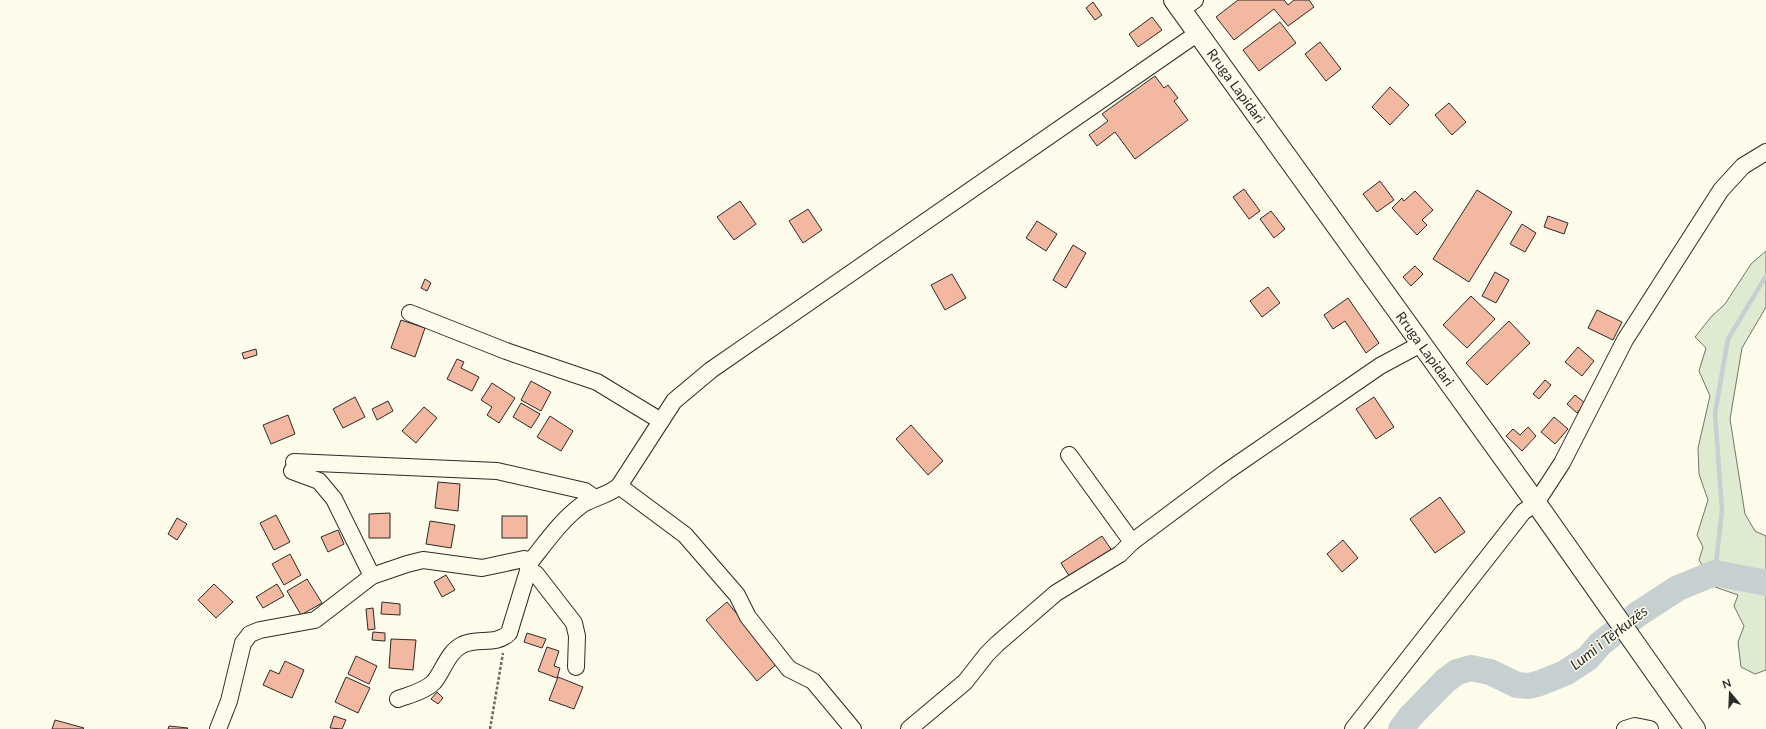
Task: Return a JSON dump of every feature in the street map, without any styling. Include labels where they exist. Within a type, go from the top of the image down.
[{"type":"main road","name":"Rruga Lapidari","points":[[1183,3],[1198,33],[1536,503],[1695,729]]},
{"type":"street","points":[[398,699],[423,689],[433,682],[454,651],[462,645],[504,638],[509,633],[530,565],[552,534],[573,513],[595,498],[612,492],[619,486],[674,401],[711,370],[1198,33]]},
{"type":"street","points":[[1353,729],[1523,512],[1536,503],[1562,463],[1625,340],[1721,190],[1743,166],[1766,152]]},
{"type":"street","points":[[410,313],[506,351],[597,382],[661,421]]},
{"type":"street","points":[[909,729],[965,682],[992,649],[1056,593],[1120,554],[1132,542],[1238,463],[1380,366],[1421,344]]},
{"type":"street","points":[[1069,455],[1132,542]]},
{"type":"street","points":[[372,576],[334,499],[319,481],[293,467],[497,471],[585,491],[595,498]]},
{"type":"street","points":[[619,486],[685,535],[737,595],[748,617],[789,669],[813,681],[854,729]]},
{"type":"street","points":[[218,729],[231,694],[243,643],[250,634],[260,630],[315,620],[372,576],[422,560],[482,568],[518,560],[530,565],[574,622],[577,636],[576,667]]},
{"type":"street","points":[[1625,729],[1635,726],[1650,729]]},
{"type":"path","points":[[490,729],[504,648],[504,638]]},
{"type":"green space","points":[[1766,251],[1766,307],[1742,348],[1730,419],[1745,514],[1755,531],[1766,536],[1766,670],[1755,674],[1741,667],[1738,642],[1744,626],[1734,606],[1738,595],[1715,587],[1699,560],[1703,547],[1697,535],[1708,500],[1699,474],[1698,448],[1710,396],[1699,371],[1706,348],[1695,337],[1711,317],[1725,304],[1751,264]]},
{"type":"building","points":[[1238,0],[1284,0],[1288,5],[1294,0],[1309,0],[1314,7],[1288,26],[1274,9],[1234,40],[1216,17]]},
{"type":"building","points":[[1093,2],[1102,15],[1095,20],[1086,8]]},
{"type":"building","points":[[1152,17],[1162,30],[1138,47],[1129,34]]},
{"type":"building","points":[[1280,22],[1296,43],[1259,71],[1243,50]]},
{"type":"building","points":[[1320,42],[1341,69],[1326,81],[1305,54]]},
{"type":"building","points":[[1155,76],[1164,88],[1168,85],[1178,98],[1174,101],[1188,120],[1135,159],[1115,132],[1097,146],[1089,135],[1108,121],[1102,114]]},
{"type":"building","points":[[1390,87],[1409,105],[1390,125],[1372,107]]},
{"type":"building","points":[[1449,103],[1466,122],[1452,135],[1435,115]]},
{"type":"building","points":[[1380,181],[1394,200],[1377,212],[1363,194]]},
{"type":"building","points":[[1244,189],[1260,211],[1249,219],[1233,197]]},
{"type":"building","points":[[1477,190],[1512,212],[1469,282],[1433,259]]},
{"type":"building","points":[[1415,191],[1433,210],[1422,220],[1427,225],[1417,235],[1392,208],[1402,198],[1404,201]]},
{"type":"building","points":[[740,201],[756,224],[734,240],[717,217]]},
{"type":"building","points":[[808,209],[822,230],[803,243],[789,221]]},
{"type":"building","points":[[1271,211],[1285,229],[1274,238],[1260,219]]},
{"type":"building","points":[[1548,216],[1568,223],[1564,234],[1544,227]]},
{"type":"building","points":[[1037,221],[1057,234],[1046,251],[1026,238]]},
{"type":"building","points":[[1522,224],[1536,233],[1525,252],[1510,244]]},
{"type":"building","points":[[1073,245],[1086,253],[1066,288],[1053,280]]},
{"type":"building","points":[[1415,266],[1423,274],[1411,286],[1403,277]]},
{"type":"building","points":[[1495,272],[1509,280],[1496,303],[1482,296]]},
{"type":"building","points":[[952,274],[966,298],[945,310],[931,285]]},
{"type":"building","points":[[425,279],[431,283],[427,291],[421,288]]},
{"type":"building","points":[[1268,287],[1280,303],[1262,317],[1250,301]]},
{"type":"building","points":[[1471,296],[1495,319],[1467,348],[1443,325]]},
{"type":"building","points":[[1348,298],[1379,343],[1366,353],[1345,321],[1333,329],[1324,315]]},
{"type":"building","points":[[1597,310],[1622,322],[1613,340],[1588,328]]},
{"type":"building","points":[[401,320],[425,328],[415,357],[391,348]]},
{"type":"building","points":[[1509,321],[1530,343],[1487,385],[1466,363]]},
{"type":"building","points":[[1578,347],[1594,361],[1582,376],[1565,362]]},
{"type":"building","points":[[256,349],[257,355],[244,359],[242,353]]},
{"type":"building","points":[[457,359],[464,362],[461,368],[479,377],[472,391],[447,379]]},
{"type":"building","points":[[1545,380],[1551,385],[1539,399],[1533,394]]},
{"type":"building","points":[[531,381],[551,392],[541,411],[521,400]]},
{"type":"building","points":[[492,383],[515,398],[499,423],[487,415],[492,407],[481,400]]},
{"type":"building","points":[[1575,395],[1585,403],[1577,413],[1567,404]]},
{"type":"building","points":[[355,397],[365,417],[343,428],[333,409]]},
{"type":"building","points":[[1374,397],[1394,427],[1376,439],[1356,409]]},
{"type":"building","points":[[388,401],[393,411],[377,420],[372,409]]},
{"type":"building","points":[[521,403],[540,414],[531,428],[513,417]]},
{"type":"building","points":[[424,407],[437,418],[416,443],[402,431]]},
{"type":"building","points":[[288,415],[295,434],[271,444],[263,425]]},
{"type":"building","points":[[550,416],[573,431],[561,451],[537,437]]},
{"type":"building","points":[[1554,417],[1568,429],[1555,444],[1541,432]]},
{"type":"building","points":[[911,425],[943,461],[928,475],[896,439]]},
{"type":"building","points":[[1528,427],[1536,436],[1522,451],[1506,436],[1513,429],[1520,435]]},
{"type":"building","points":[[438,482],[460,484],[458,511],[435,508]]},
{"type":"building","points":[[1440,497],[1465,532],[1435,553],[1410,519]]},
{"type":"building","points":[[390,513],[390,538],[369,538],[369,514]]},
{"type":"building","points":[[276,515],[290,542],[274,550],[260,523]]},
{"type":"building","points":[[502,516],[527,516],[527,538],[502,538]]},
{"type":"building","points":[[177,518],[187,524],[177,540],[168,534]]},
{"type":"building","points":[[430,521],[455,525],[451,548],[426,544]]},
{"type":"building","points":[[338,530],[344,544],[328,552],[321,537]]},
{"type":"building","points":[[1102,536],[1113,552],[1071,579],[1061,563]]},
{"type":"building","points":[[1343,540],[1358,558],[1342,572],[1327,554]]},
{"type":"building","points":[[290,554],[301,575],[284,585],[272,564]]},
{"type":"building","points":[[446,575],[455,590],[442,597],[434,582]]},
{"type":"building","points":[[307,579],[322,603],[301,615],[287,591]]},
{"type":"building","points":[[214,584],[233,602],[216,618],[198,600]]},
{"type":"building","points":[[277,584],[284,596],[263,608],[256,597]]},
{"type":"building","points":[[382,602],[400,604],[400,615],[381,614]]},
{"type":"building","points":[[727,602],[778,663],[757,681],[706,620]]},
{"type":"building","points":[[373,608],[375,629],[368,630],[366,609]]},
{"type":"building","points":[[373,632],[385,633],[385,641],[372,640]]},
{"type":"building","points":[[527,633],[546,639],[542,648],[524,642]]},
{"type":"building","points":[[391,639],[416,640],[413,670],[389,668]]},
{"type":"building","points":[[547,647],[559,651],[554,666],[560,668],[557,678],[538,671]]},
{"type":"building","points":[[356,656],[377,666],[369,684],[348,674]]},
{"type":"building","points":[[285,661],[304,670],[292,698],[263,685],[270,670],[279,674]]},
{"type":"building","points":[[346,677],[370,688],[358,713],[335,702]]},
{"type":"building","points":[[558,677],[583,687],[574,709],[549,700]]},
{"type":"building","points":[[437,692],[443,698],[438,704],[431,699]]},
{"type":"building","points":[[334,716],[346,720],[342,729],[330,728]]},
{"type":"building","points":[[55,720],[84,728],[52,729]]},
{"type":"building","points":[[169,726],[188,728],[168,729]]},
{"type":"waterway","points":[[1715,573],[1722,510],[1715,413],[1728,339],[1766,276]]},
{"type":"waterway","name":"Lumi i Tërkuzës","points":[[1401,729],[1410,717],[1445,681],[1457,672],[1471,668],[1490,672],[1517,685],[1529,686],[1540,683],[1565,673],[1588,658],[1600,644],[1638,614],[1678,588],[1715,573],[1766,583]]}]
